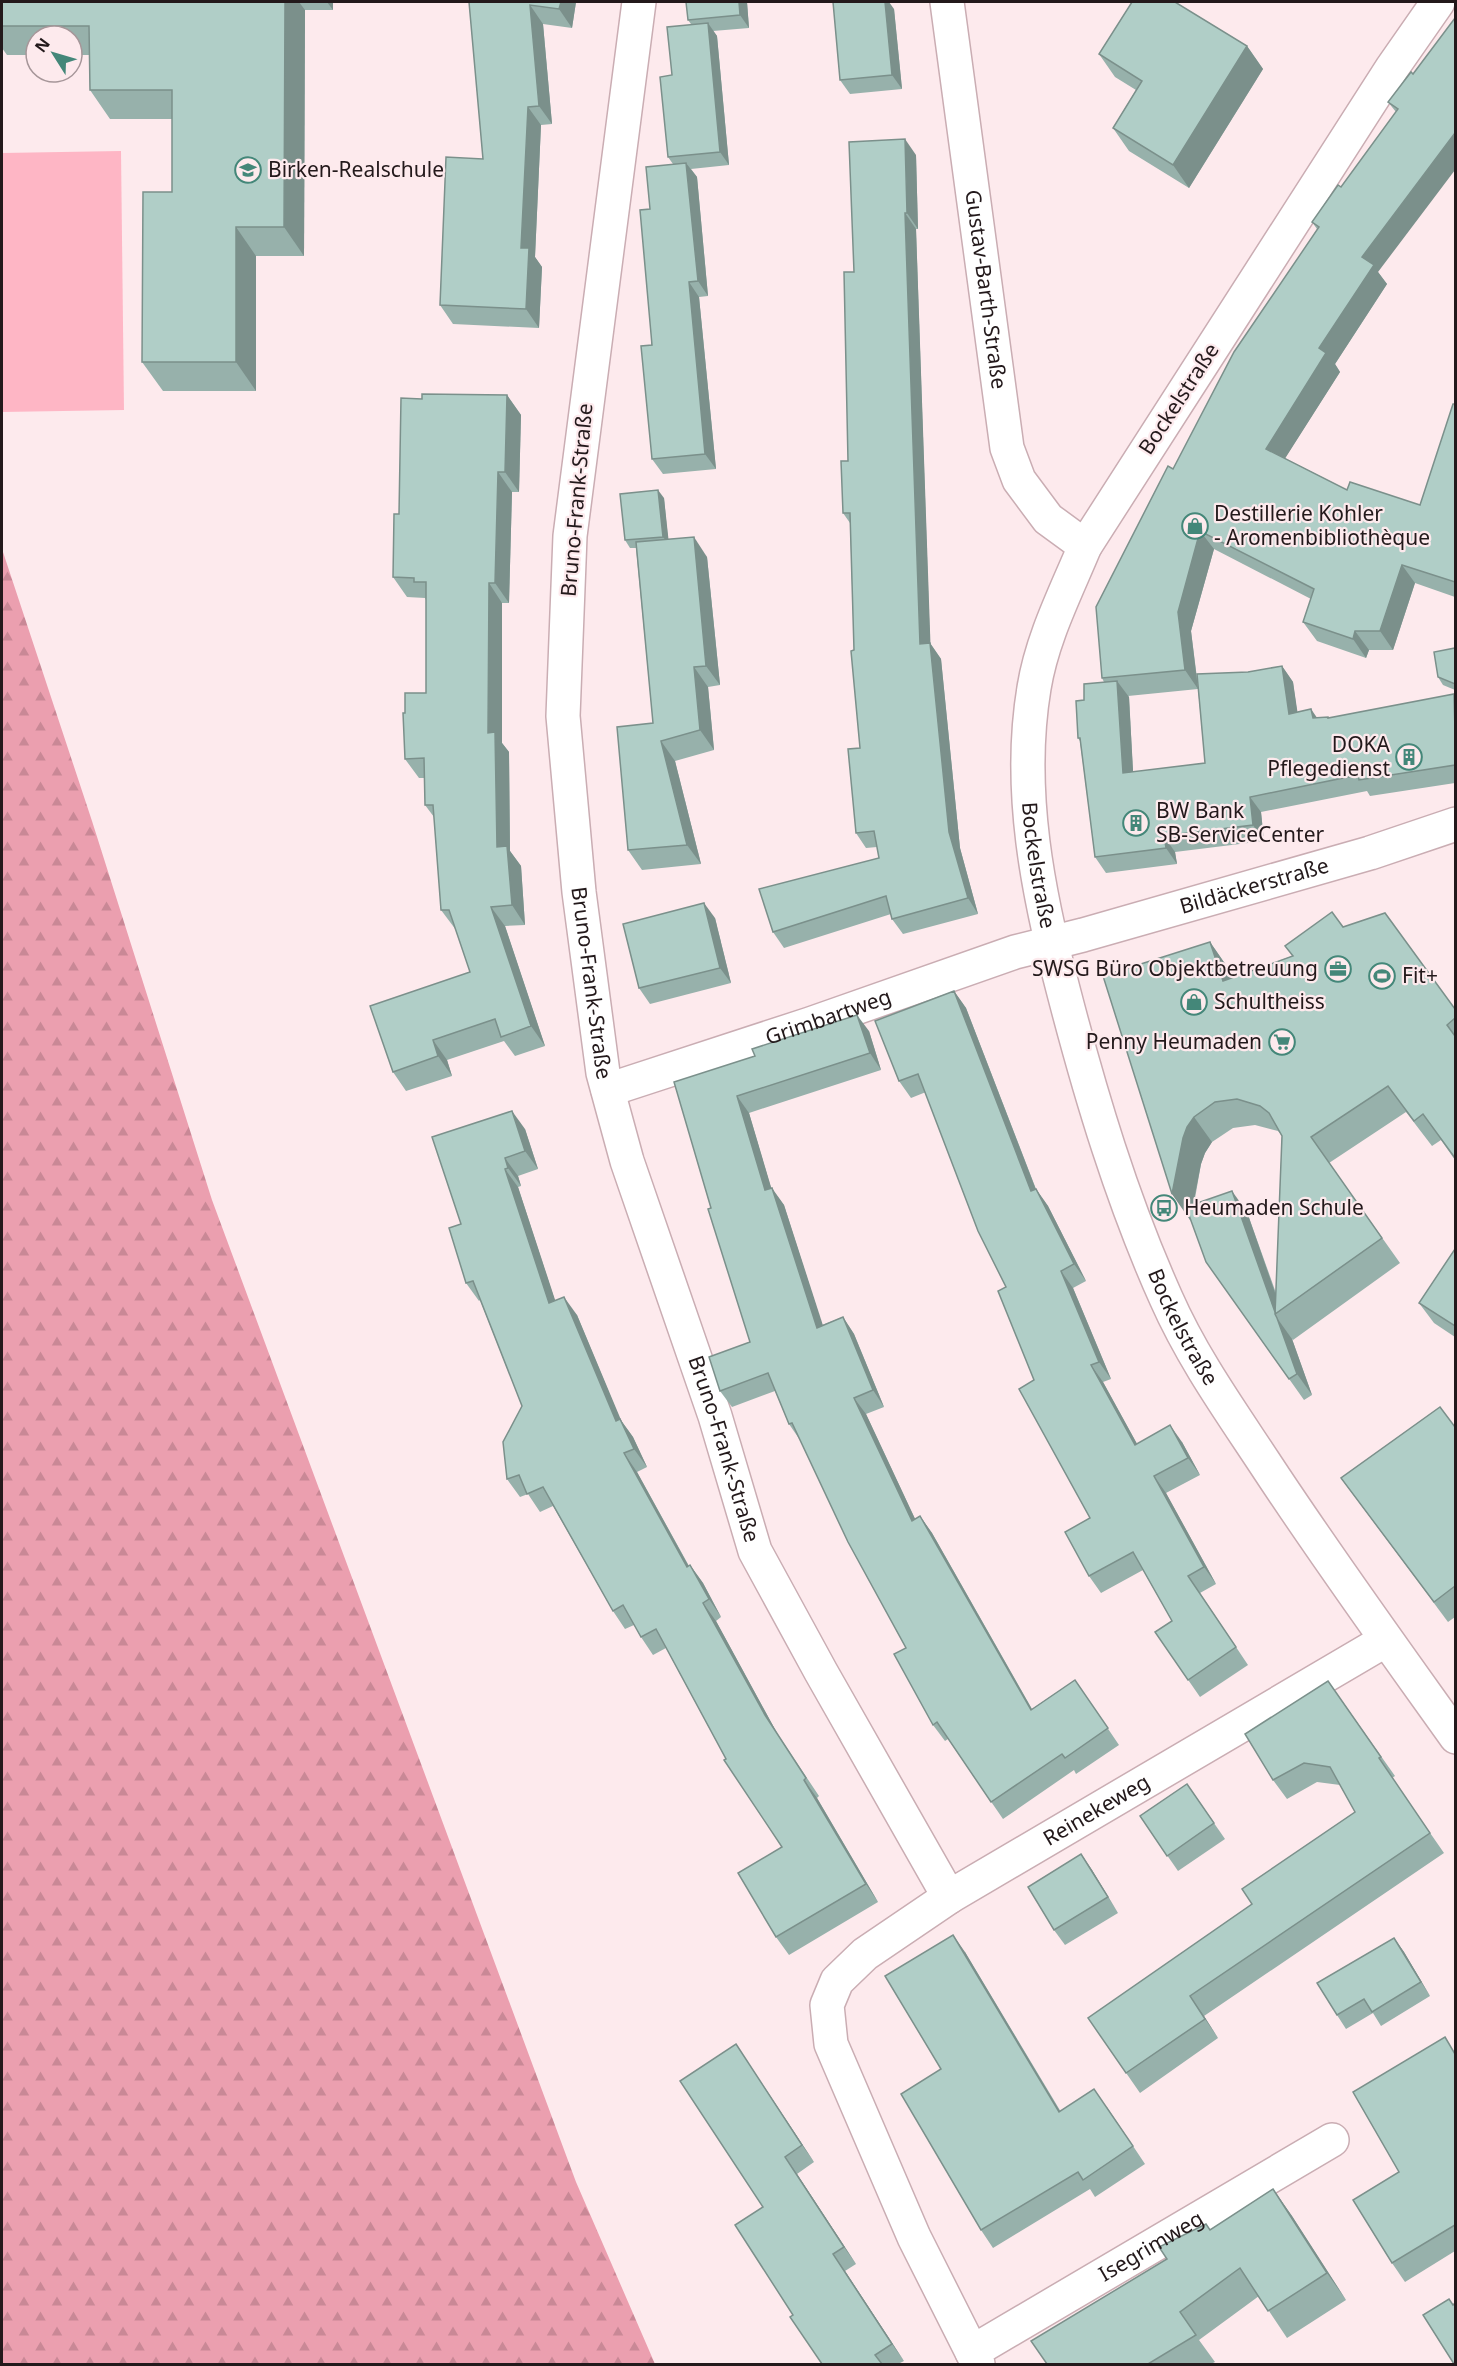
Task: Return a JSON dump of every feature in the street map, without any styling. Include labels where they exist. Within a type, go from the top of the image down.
[{"type":"street","name":"Bruno-Frank-Straße","points":[[639,2],[570,536],[563,716],[579,892],[603,1073],[627,1161],[715,1416],[755,1551],[949,1897]]},
{"type":"street","name":"Gustav-Barth-Straße","points":[[947,2],[1007,448],[1019,480],[1048,519],[1085,546]]},
{"type":"street","name":"Bockelstraße","points":[[1438,2],[1392,68],[1085,546],[1051,625],[1034,687],[1028,752],[1030,828],[1051,942],[1118,1181],[1167,1300],[1206,1375],[1296,1513],[1455,1737]]},
{"type":"street","name":"Bildäckerstraße","points":[[1051,942],[1370,854],[1455,824]]},
{"type":"street","name":"Grimbartweg","points":[[608,1090],[810,1024],[1015,952],[1051,942]]},
{"type":"street","name":"Reinekeweg","points":[[827,2005],[837,1982],[865,1954],[949,1897],[1386,1640]]},
{"type":"street","name":"Isegrimweg","points":[[827,2005],[831,2044],[914,2237],[975,2358],[1332,2140]]},
{"type":"green space","points":[[2,549],[92,821],[212,1200],[576,2182],[655,2364],[2,2364]]},
{"type":"shaded area","points":[[121,151],[124,410],[2,412],[2,153]]},
{"type":"building","name":"Birken-Realschule","points":[[2,2],[285,2],[284,227],[236,227],[236,362],[142,362],[143,192],[172,192],[172,90],[90,90],[89,26],[84,26],[84,24],[2,26]]},
{"type":"building","points":[[469,2],[561,2],[559,9],[530,5],[539,106],[528,107],[521,248],[529,248],[526,309],[440,305],[446,157],[483,159]]},
{"type":"building","points":[[686,2],[739,2],[740,15],[688,20]]},
{"type":"building","points":[[833,2],[885,2],[892,75],[840,80]]},
{"type":"building","points":[[1132,2],[1175,2],[1247,46],[1173,165],[1113,128],[1142,81],[1099,54]]},
{"type":"building","points":[[1455,18],[1455,133],[1362,257],[1374,265],[1319,348],[1326,353],[1266,449],[1347,490],[1350,482],[1420,505],[1453,404],[1455,404],[1455,582],[1402,565],[1380,631],[1355,631],[1353,639],[1303,622],[1314,589],[1200,531],[1178,612],[1185,670],[1102,678],[1096,607],[1168,466],[1173,469],[1234,352],[1319,227],[1312,222],[1338,185],[1341,187],[1398,109],[1388,102],[1411,72],[1413,74]]},
{"type":"building","points":[[708,23],[720,152],[668,157],[660,77],[672,75],[667,27]]},
{"type":"building","points":[[905,139],[907,213],[905,213],[920,644],[930,643],[949,832],[968,898],[892,919],[886,896],[773,932],[759,889],[879,858],[874,831],[856,833],[848,749],[860,748],[851,651],[854,650],[850,513],[843,513],[841,461],[848,461],[844,272],[854,272],[849,142]]},
{"type":"building","points":[[686,163],[698,281],[689,282],[705,454],[652,459],[641,346],[652,345],[640,210],[650,209],[646,167]]},
{"type":"building","points":[[422,394],[507,395],[505,472],[498,472],[495,583],[489,583],[488,733],[495,732],[497,847],[507,846],[512,905],[491,907],[531,1026],[501,1037],[495,1019],[433,1040],[438,1056],[393,1072],[370,1006],[470,972],[449,910],[441,910],[433,805],[425,805],[424,758],[405,759],[403,713],[405,713],[405,693],[426,693],[426,582],[414,582],[414,578],[393,577],[394,514],[399,514],[401,398],[422,399]]},
{"type":"building","points":[[658,490],[663,537],[625,540],[620,494]]},
{"type":"building","points":[[694,537],[706,666],[694,667],[700,730],[661,741],[687,845],[628,850],[617,727],[653,723],[636,542]]},
{"type":"building","points":[[1455,648],[1455,684],[1438,677],[1434,652]]},
{"type":"building","points":[[1282,666],[1289,714],[1311,709],[1313,718],[1328,718],[1454,694],[1455,765],[1359,780],[1358,775],[1250,797],[1253,825],[1164,836],[1166,848],[1095,857],[1080,738],[1078,738],[1076,701],[1084,700],[1084,684],[1117,681],[1123,773],[1205,763],[1197,674],[1248,672]]},
{"type":"building","points":[[704,903],[720,968],[639,988],[623,924]]},
{"type":"building","points":[[1332,912],[1343,927],[1385,913],[1455,1009],[1455,1018],[1447,1025],[1455,1036],[1455,1158],[1423,1114],[1414,1121],[1388,1086],[1311,1137],[1382,1238],[1275,1314],[1282,1136],[1269,1113],[1260,1106],[1237,1099],[1215,1102],[1194,1117],[1187,1127],[1172,1194],[1103,976],[1210,942],[1223,981],[1293,956],[1285,946]]},
{"type":"building","points":[[954,991],[1031,1191],[1036,1189],[1074,1264],[1061,1271],[1099,1362],[1091,1365],[1135,1445],[1170,1425],[1188,1458],[1154,1476],[1204,1567],[1188,1576],[1236,1647],[1188,1680],[1155,1632],[1172,1621],[1133,1552],[1089,1576],[1065,1532],[1090,1518],[1019,1389],[1034,1380],[998,1291],[1006,1287],[978,1231],[918,1074],[899,1081],[875,1021]]},
{"type":"building","points":[[857,1015],[870,1053],[737,1096],[765,1190],[772,1188],[817,1328],[843,1317],[873,1390],[854,1398],[912,1521],[920,1516],[1031,1710],[1075,1680],[1108,1728],[1065,1758],[1062,1754],[991,1802],[937,1722],[933,1725],[894,1654],[906,1648],[848,1542],[792,1423],[789,1424],[768,1373],[720,1391],[709,1357],[750,1342],[708,1209],[711,1208],[674,1082],[755,1056],[752,1049]]},
{"type":"building","points":[[512,1111],[525,1151],[505,1158],[508,1168],[505,1169],[549,1303],[564,1297],[616,1421],[620,1419],[634,1449],[624,1453],[687,1567],[690,1565],[709,1599],[703,1603],[765,1715],[806,1778],[804,1780],[866,1884],[776,1937],[738,1873],[782,1847],[724,1760],[726,1759],[656,1629],[641,1637],[623,1605],[613,1611],[543,1487],[527,1494],[519,1475],[507,1479],[503,1442],[522,1406],[473,1281],[466,1283],[449,1228],[461,1224],[432,1137]]},
{"type":"building","points":[[1232,1191],[1297,1374],[1289,1379],[1206,1262],[1186,1207]]},
{"type":"building","points":[[1455,1249],[1455,1326],[1419,1303]]},
{"type":"building","points":[[1440,1407],[1455,1427],[1455,1586],[1434,1602],[1341,1478]]},
{"type":"building","points":[[1328,1681],[1430,1833],[1190,1996],[1205,2019],[1126,2073],[1088,2018],[1252,1904],[1242,1889],[1355,1812],[1330,1767],[1304,1763],[1273,1780],[1245,1734]]},
{"type":"building","points":[[1187,1784],[1214,1823],[1167,1856],[1140,1816]]},
{"type":"building","points":[[1081,1854],[1108,1897],[1054,1930],[1028,1887]]},
{"type":"building","points":[[953,1935],[1059,2112],[1094,2089],[1133,2146],[1083,2180],[1078,2172],[981,2230],[901,2094],[941,2069],[885,1976]]},
{"type":"building","points":[[1394,1938],[1421,1982],[1372,2012],[1364,1999],[1337,2015],[1317,1983]]},
{"type":"building","points":[[1445,2037],[1455,2054],[1455,2225],[1392,2263],[1353,2200],[1399,2172],[1353,2092]]},
{"type":"building","points":[[736,2044],[802,2145],[785,2157],[844,2247],[833,2254],[892,2344],[875,2355],[882,2364],[822,2364],[790,2317],[793,2315],[735,2225],[763,2207],[680,2081]]},
{"type":"building","points":[[1273,2189],[1327,2273],[1268,2311],[1240,2268],[1180,2312],[1196,2335],[1148,2364],[1047,2364],[1031,2341],[1167,2259],[1159,2247],[1206,2224],[1210,2230]]},
{"type":"building","points":[[1449,2299],[1453,2305],[1455,2303],[1455,2364],[1423,2315]]},
{"type":"place","name":"Birken-Realschule","points":[[248,170]]},
{"type":"place","name":"Destillerie Kohler - Aromenbibliothèque","points":[[1195,526]]},
{"type":"place","name":"DOKA Pflegedienst","points":[[1409,757]]},
{"type":"place","name":"BW Bank SB-ServiceCenter","points":[[1136,823]]},
{"type":"place","name":"SWSG Büro Objektbetreuung","points":[[1338,969]]},
{"type":"place","name":"Fit+","points":[[1382,976]]},
{"type":"place","name":"Schultheiss","points":[[1194,1002]]},
{"type":"place","name":"Penny Heumaden","points":[[1282,1042]]},
{"type":"place","name":"Heumaden Schule","points":[[1164,1208]]}]
